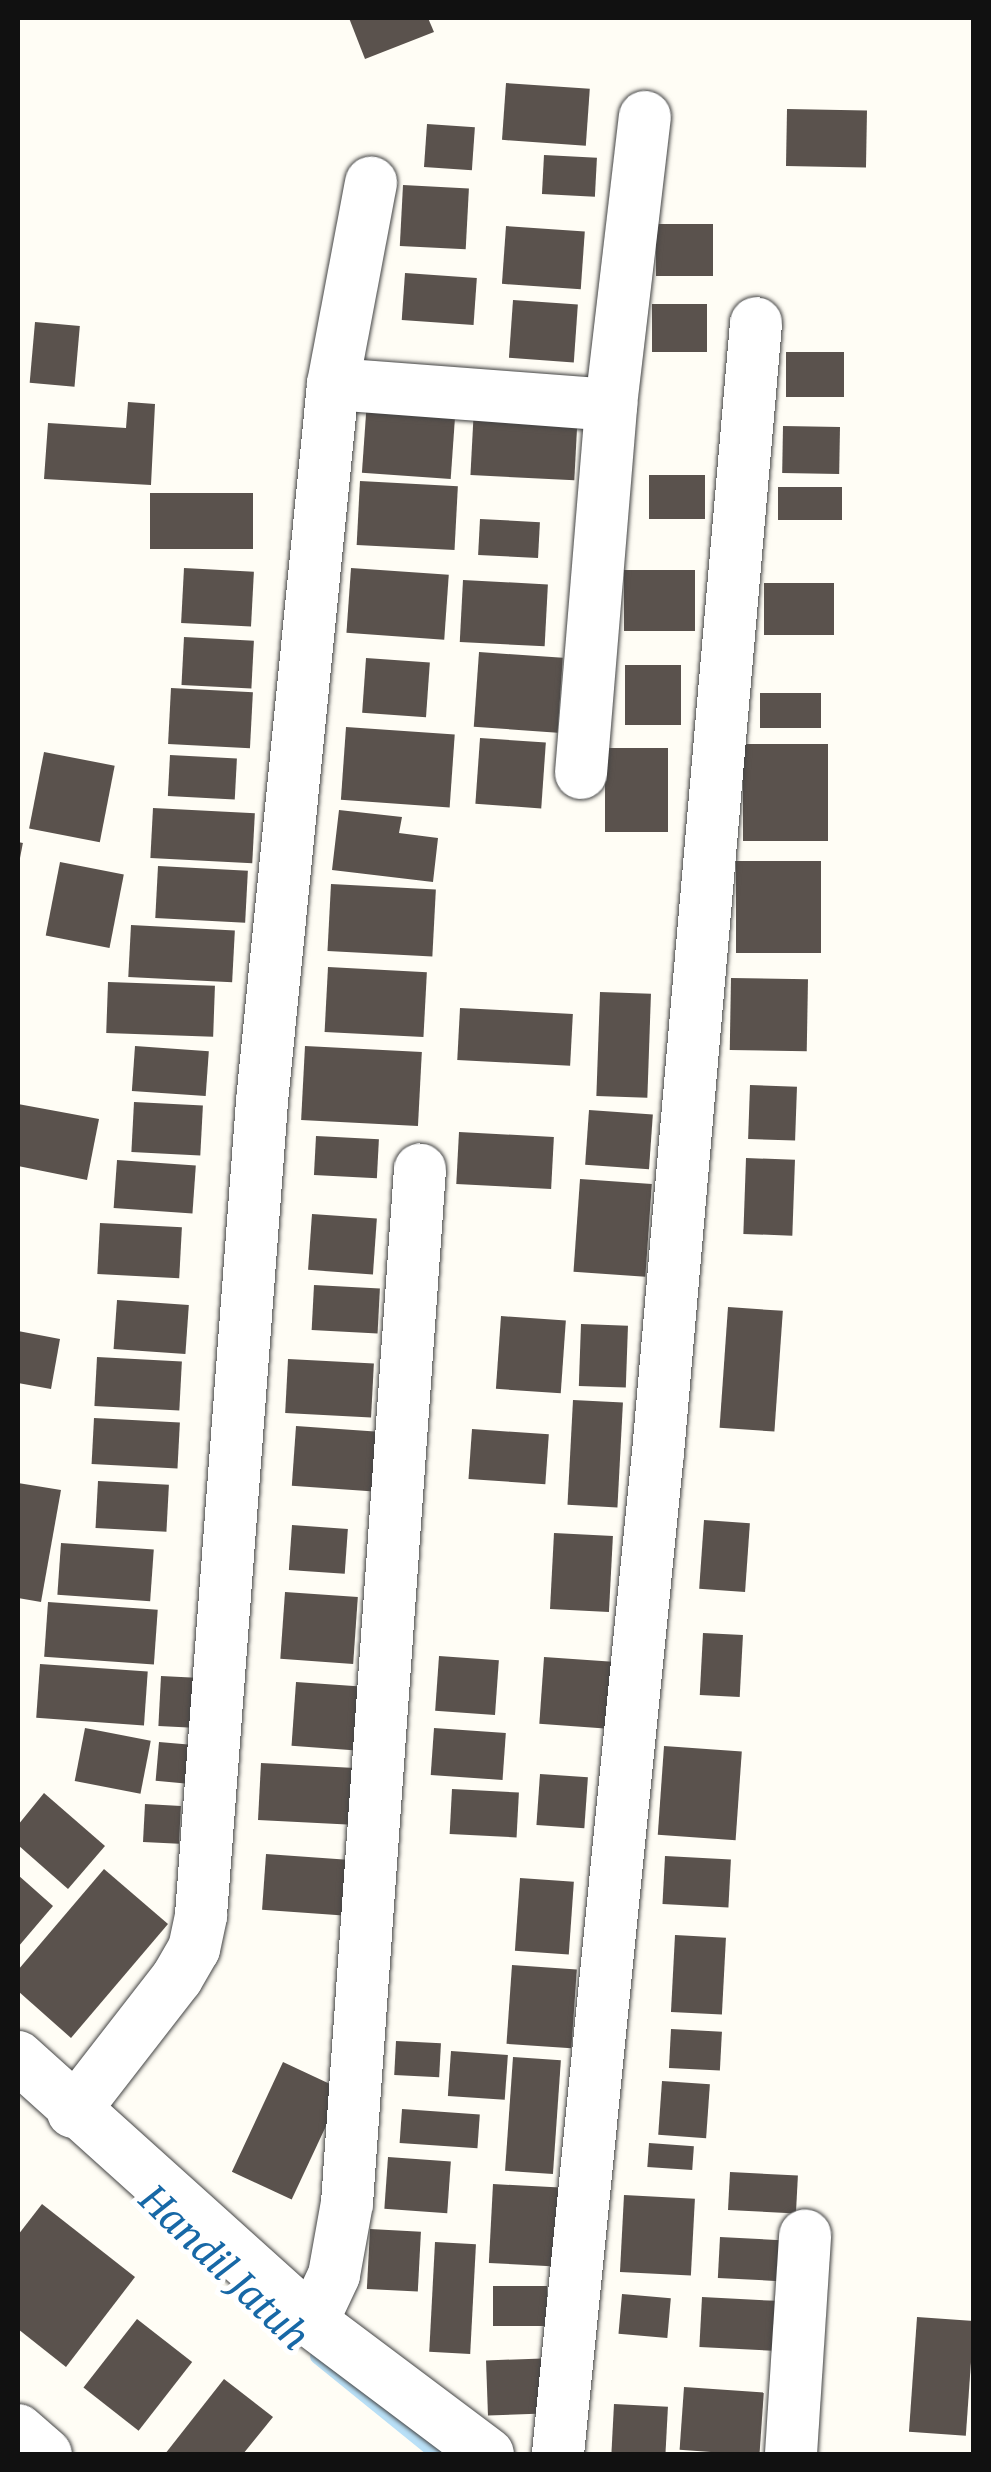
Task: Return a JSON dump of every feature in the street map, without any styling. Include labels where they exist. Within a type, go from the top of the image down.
[{"type":"street","points":[[581,773],[611,405],[645,117]]},
{"type":"street","points":[[73,2112],[178,1978],[201,1916],[262,1101],[333,384],[370,184]]},
{"type":"street","points":[[558,2454],[658,1453],[756,323]]},
{"type":"street","points":[[333,384],[611,405]]},
{"type":"street","points":[[312,2322],[334,2275],[347,2203],[420,1170]]},
{"type":"street","points":[[18,2057],[73,2112],[312,2322],[488,2454]]},
{"type":"street","points":[[790,2454],[804,2234]]},
{"type":"street","points":[[18,2430],[46,2454]]},
{"type":"building","points":[[349,18],[428,18],[434,32],[365,59]]},
{"type":"building","points":[[506,83],[590,89],[586,146],[502,140]]},
{"type":"building","points":[[787,109],[867,110],[866,167],[786,166]]},
{"type":"building","points":[[427,124],[475,127],[472,170],[424,167]]},
{"type":"building","points":[[544,155],[597,158],[595,197],[542,194]]},
{"type":"building","points":[[403,185],[469,188],[466,249],[400,246]]},
{"type":"building","points":[[656,224],[713,224],[713,276],[656,276]]},
{"type":"building","points":[[506,226],[585,232],[581,289],[502,284]]},
{"type":"building","points":[[405,273],[477,278],[474,325],[402,320]]},
{"type":"building","points":[[513,300],[578,305],[574,362],[509,358]]},
{"type":"building","points":[[652,304],[707,304],[707,352],[652,352]]},
{"type":"building","points":[[35,322],[80,326],[75,387],[30,383]]},
{"type":"building","points":[[786,352],[844,352],[844,397],[786,397]]},
{"type":"building","points":[[367,400],[456,406],[451,479],[362,473]]},
{"type":"building","points":[[128,402],[155,404],[151,485],[44,479],[48,423],[126,428]]},
{"type":"building","points":[[474,407],[578,412],[574,480],[470,475]]},
{"type":"building","points":[[783,426],[840,427],[839,474],[782,473]]},
{"type":"building","points":[[649,475],[705,475],[705,519],[649,519]]},
{"type":"building","points":[[360,481],[458,486],[455,550],[357,545]]},
{"type":"building","points":[[778,487],[842,487],[842,520],[778,520]]},
{"type":"building","points":[[150,493],[253,493],[253,549],[150,549]]},
{"type":"building","points":[[480,519],[540,522],[538,558],[478,555]]},
{"type":"building","points":[[184,568],[254,572],[251,627],[181,623]]},
{"type":"building","points":[[351,568],[449,575],[444,640],[346,633]]},
{"type":"building","points":[[624,570],[695,570],[695,631],[624,631]]},
{"type":"building","points":[[463,580],[548,584],[545,646],[460,642]]},
{"type":"building","points":[[764,583],[834,583],[834,635],[764,635]]},
{"type":"building","points":[[184,637],[254,641],[251,689],[181,685]]},
{"type":"building","points":[[479,652],[563,658],[558,733],[474,727]]},
{"type":"building","points":[[366,658],[430,662],[426,717],[362,713]]},
{"type":"building","points":[[625,665],[681,665],[681,725],[625,725]]},
{"type":"building","points":[[171,688],[253,692],[250,748],[168,744]]},
{"type":"building","points":[[760,693],[821,693],[821,728],[760,728]]},
{"type":"building","points":[[346,727],[455,735],[450,807],[341,800]]},
{"type":"building","points":[[480,738],[546,743],[541,808],[475,804]]},
{"type":"building","points":[[743,744],[828,744],[828,841],[743,841]]},
{"type":"building","points":[[605,748],[668,748],[668,832],[605,832]]},
{"type":"building","points":[[44,752],[115,766],[100,842],[29,829]]},
{"type":"building","points":[[170,755],[237,759],[235,799],[168,796]]},
{"type":"building","points":[[153,808],[255,813],[252,863],[150,858]]},
{"type":"building","points":[[339,810],[402,817],[399,833],[438,838],[433,882],[332,870]]},
{"type":"building","points":[[18,842],[23,843],[18,868]]},
{"type":"building","points":[[736,861],[821,861],[821,953],[736,953]]},
{"type":"building","points":[[60,862],[124,874],[109,948],[46,936]]},
{"type":"building","points":[[158,866],[248,871],[245,923],[155,918]]},
{"type":"building","points":[[331,884],[436,889],[432,956],[327,951]]},
{"type":"building","points":[[131,925],[235,930],[232,982],[128,977]]},
{"type":"building","points":[[328,967],[427,972],[423,1037],[325,1032]]},
{"type":"building","points":[[731,978],[808,979],[807,1051],[730,1050]]},
{"type":"building","points":[[108,982],[215,986],[213,1037],[106,1033]]},
{"type":"building","points":[[600,992],[651,994],[647,1098],[596,1096]]},
{"type":"building","points":[[460,1008],[573,1014],[570,1066],[457,1060]]},
{"type":"building","points":[[135,1046],[209,1051],[206,1096],[132,1091]]},
{"type":"building","points":[[305,1046],[422,1052],[418,1126],[301,1120]]},
{"type":"building","points":[[750,1085],[797,1087],[795,1141],[748,1139]]},
{"type":"building","points":[[134,1102],[203,1106],[200,1156],[131,1152]]},
{"type":"building","points":[[18,1104],[99,1119],[87,1180],[18,1166]]},
{"type":"building","points":[[589,1110],[653,1114],[649,1169],[585,1165]]},
{"type":"building","points":[[459,1132],[554,1137],[551,1189],[456,1184]]},
{"type":"building","points":[[316,1136],[379,1139],[377,1178],[314,1175]]},
{"type":"building","points":[[746,1158],[795,1160],[792,1236],[743,1234]]},
{"type":"building","points":[[117,1160],[196,1166],[192,1213],[114,1208]]},
{"type":"building","points":[[580,1179],[652,1184],[645,1277],[574,1272]]},
{"type":"building","points":[[312,1214],[377,1219],[373,1274],[308,1270]]},
{"type":"building","points":[[100,1223],[182,1227],[179,1278],[97,1274]]},
{"type":"building","points":[[314,1285],[380,1288],[378,1333],[312,1330]]},
{"type":"building","points":[[117,1300],[189,1305],[185,1354],[114,1349]]},
{"type":"building","points":[[728,1307],[783,1311],[774,1432],[720,1428]]},
{"type":"building","points":[[501,1316],[566,1321],[561,1393],[496,1389]]},
{"type":"building","points":[[581,1324],[628,1326],[626,1388],[579,1386]]},
{"type":"building","points":[[18,1331],[60,1339],[51,1389],[18,1383]]},
{"type":"building","points":[[97,1357],[182,1361],[179,1410],[94,1406]]},
{"type":"building","points":[[288,1359],[374,1364],[371,1417],[285,1413]]},
{"type":"building","points":[[573,1400],[623,1403],[617,1507],[568,1505]]},
{"type":"building","points":[[94,1418],[180,1423],[177,1468],[92,1464]]},
{"type":"building","points":[[296,1426],[382,1432],[378,1492],[292,1486]]},
{"type":"building","points":[[472,1429],[549,1434],[545,1484],[469,1479]]},
{"type":"building","points":[[98,1481],[169,1485],[166,1532],[96,1528]]},
{"type":"building","points":[[18,1483],[61,1490],[41,1602],[18,1598]]},
{"type":"building","points":[[704,1520],[750,1523],[745,1592],[699,1589]]},
{"type":"building","points":[[292,1525],[348,1529],[345,1574],[289,1570]]},
{"type":"building","points":[[554,1533],[613,1536],[609,1612],[550,1609]]},
{"type":"building","points":[[61,1543],[154,1549],[150,1601],[57,1595]]},
{"type":"building","points":[[285,1592],[358,1597],[353,1664],[280,1659]]},
{"type":"building","points":[[48,1602],[158,1610],[154,1665],[44,1657]]},
{"type":"building","points":[[703,1633],[743,1635],[740,1697],[700,1695]]},
{"type":"building","points":[[439,1656],[499,1660],[495,1715],[435,1711]]},
{"type":"building","points":[[544,1657],[627,1663],[622,1730],[539,1724]]},
{"type":"building","points":[[40,1664],[148,1672],[144,1725],[36,1718]]},
{"type":"building","points":[[161,1676],[196,1678],[193,1728],[158,1726]]},
{"type":"building","points":[[296,1682],[361,1687],[356,1750],[292,1746]]},
{"type":"building","points":[[85,1728],[151,1741],[140,1794],[75,1781]]},
{"type":"building","points":[[434,1728],[506,1733],[503,1780],[431,1775]]},
{"type":"building","points":[[159,1742],[194,1745],[190,1784],[156,1781]]},
{"type":"building","points":[[664,1746],[742,1751],[736,1840],[658,1835]]},
{"type":"building","points":[[261,1763],[355,1768],[352,1825],[258,1820]]},
{"type":"building","points":[[540,1774],[588,1777],[584,1828],[536,1825]]},
{"type":"building","points":[[452,1789],[519,1793],[517,1837],[450,1834]]},
{"type":"building","points":[[44,1793],[105,1846],[68,1889],[18,1845],[18,1825]]},
{"type":"building","points":[[145,1804],[181,1806],[179,1844],[143,1842]]},
{"type":"building","points":[[266,1854],[358,1860],[354,1916],[262,1910]]},
{"type":"building","points":[[665,1856],[731,1859],[728,1907],[662,1904]]},
{"type":"building","points":[[104,1869],[168,1924],[71,2038],[18,1991],[18,1970]]},
{"type":"building","points":[[18,1875],[53,1906],[18,1947]]},
{"type":"building","points":[[520,1878],[574,1882],[569,1955],[515,1951]]},
{"type":"building","points":[[675,1935],[726,1938],[722,2015],[671,2012]]},
{"type":"building","points":[[512,1965],[577,1970],[571,2048],[506,2044]]},
{"type":"building","points":[[671,2029],[722,2032],[720,2071],[669,2068]]},
{"type":"building","points":[[396,2041],[441,2043],[439,2077],[394,2075]]},
{"type":"building","points":[[451,2051],[508,2055],[505,2100],[448,2096]]},
{"type":"building","points":[[513,2057],[561,2060],[553,2174],[505,2171]]},
{"type":"building","points":[[283,2062],[343,2090],[292,2200],[232,2172]]},
{"type":"building","points":[[662,2081],[710,2084],[706,2138],[658,2135]]},
{"type":"building","points":[[402,2109],[480,2114],[477,2148],[400,2143]]},
{"type":"building","points":[[649,2143],[694,2146],[692,2170],[647,2167]]},
{"type":"building","points":[[388,2157],[451,2161],[447,2213],[384,2209]]},
{"type":"building","points":[[730,2172],[798,2176],[796,2214],[728,2210]]},
{"type":"building","points":[[493,2184],[565,2188],[561,2267],[489,2263]]},
{"type":"building","points":[[624,2195],[695,2199],[691,2276],[620,2272]]},
{"type":"building","points":[[42,2204],[135,2277],[66,2367],[18,2329],[18,2235]]},
{"type":"building","points":[[370,2229],[421,2232],[418,2292],[367,2289]]},
{"type":"building","points":[[720,2237],[786,2240],[784,2281],[718,2278]]},
{"type":"building","points":[[435,2242],[476,2244],[470,2354],[429,2352]]},
{"type":"building","points":[[493,2286],[547,2286],[547,2326],[493,2326]]},
{"type":"building","points":[[622,2294],[671,2298],[667,2338],[619,2334]]},
{"type":"building","points":[[702,2297],[776,2301],[773,2351],[699,2347]]},
{"type":"building","points":[[917,2317],[974,2321],[966,2436],[909,2432]]},
{"type":"building","points":[[137,2319],[192,2362],[139,2431],[83,2388]]},
{"type":"building","points":[[556,2358],[558,2413],[488,2415],[486,2360]]},
{"type":"building","points":[[224,2379],[273,2417],[243,2454],[165,2454]]},
{"type":"building","points":[[684,2387],[764,2393],[760,2454],[680,2450]]},
{"type":"building","points":[[614,2404],[668,2407],[665,2454],[611,2454]]},
{"type":"waterway","name":"Handil Jatuh","points":[[317,2356],[438,2454]]}]
